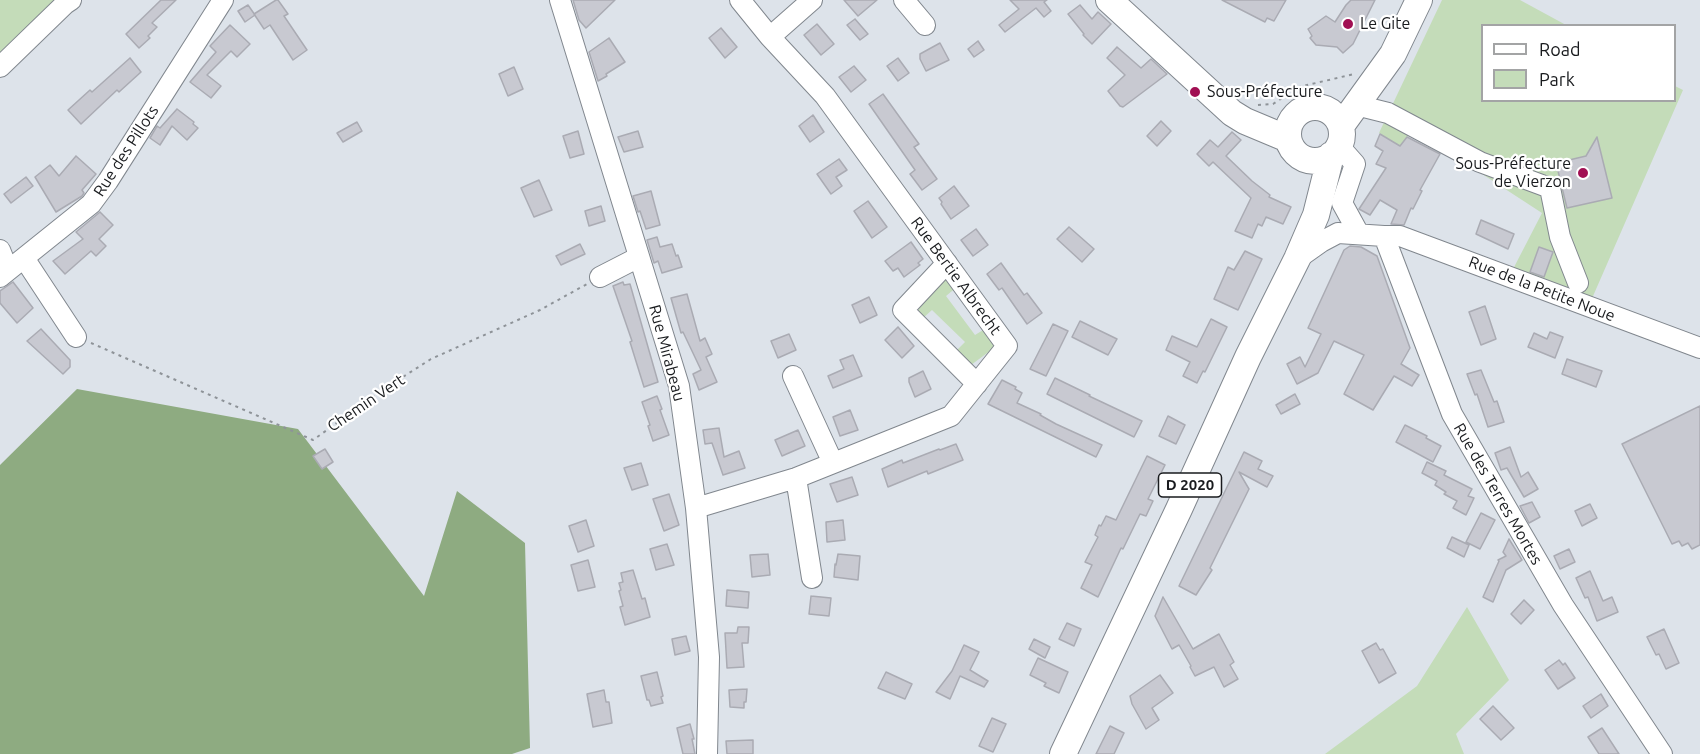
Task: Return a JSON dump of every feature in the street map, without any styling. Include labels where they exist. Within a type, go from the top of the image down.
[{"type":"main road","points":[[1109,0],[1232,113],[1247,113],[1295,138],[1317,161],[1337,142],[1356,105],[1393,54],[1419,0]]},
{"type":"main road","points":[[1323,107],[1383,67]]},
{"type":"main road","points":[[1317,213],[1295,138],[1305,108],[1323,107],[1331,111],[1337,118],[1337,142]]},
{"type":"main road","name":"D 2020","points":[[1063,754],[1248,357],[1297,259],[1317,213],[1337,142]]},
{"type":"street","points":[[0,67],[71,0]]},
{"type":"street","name":"Rue des Pillots","points":[[4,273],[91,204],[223,0]]},
{"type":"street","name":"Rue Mirabeau","points":[[560,0],[679,386],[696,508],[709,657],[707,754]]},
{"type":"street","name":"Rue Bertie Albrecht","points":[[696,508],[796,478],[951,416],[1007,346],[825,96],[770,37],[740,0]]},
{"type":"street","points":[[770,37],[812,0]]},
{"type":"street","points":[[904,0],[925,25]]},
{"type":"street","points":[[1356,105],[1388,113],[1480,162],[1550,188],[1560,237],[1578,283]]},
{"type":"street","points":[[1337,142],[1355,164],[1342,203],[1359,234]]},
{"type":"street","points":[[1317,213],[1338,233]]},
{"type":"street","points":[[1297,259],[1338,233],[1384,236]]},
{"type":"street","name":"Rue de la Petite Noue","points":[[1384,236],[1400,236],[1700,348]]},
{"type":"street","name":"Rue des Terres Mortes","points":[[1384,236],[1452,414],[1563,605],[1662,754]]},
{"type":"street","points":[[0,250],[4,273]]},
{"type":"street","points":[[600,277],[639,257]]},
{"type":"street","points":[[24,258],[76,337]]},
{"type":"street","points":[[947,263],[903,310],[977,384]]},
{"type":"street","points":[[793,376],[833,463]]},
{"type":"street","points":[[796,478],[812,578]]},
{"type":"path","points":[[1247,113],[1273,104],[1299,87],[1383,67]]},
{"type":"path","name":"Chemin Vert","points":[[76,337],[313,440],[384,389],[431,359],[540,310],[600,277]]},
{"type":"green space","points":[[0,0],[65,0],[0,53]]},
{"type":"green space","points":[[1442,0],[1520,0],[1564,24],[1481,24],[1481,102],[1676,102],[1676,86],[1683,90],[1590,303],[1510,275],[1542,213],[1413,129],[1400,147],[1379,133]]},
{"type":"green space","points":[[949,279],[958,286],[946,296],[975,335],[988,327],[995,340],[994,348],[971,365],[955,352],[965,342],[932,310],[922,319],[918,308],[938,282]]},
{"type":"green space","points":[[77,389],[298,429],[424,596],[457,491],[525,543],[530,748],[512,754],[0,754],[0,465]]},
{"type":"green space","points":[[1467,607],[1509,680],[1456,734],[1464,754],[1325,754],[1417,686]]},
{"type":"building","points":[[161,0],[176,0],[152,23],[157,27],[148,36],[150,38],[139,48],[126,34]]},
{"type":"building","points":[[276,0],[288,14],[284,16],[307,50],[293,60],[270,25],[264,29],[254,14]]},
{"type":"building","points":[[573,0],[615,0],[586,28],[579,20]]},
{"type":"building","points":[[844,0],[877,0],[858,16]]},
{"type":"building","points":[[1010,0],[1047,0],[1044,2],[1051,11],[1044,17],[1036,8],[1005,32],[999,25],[1019,9]]},
{"type":"building","points":[[1222,0],[1286,0],[1274,21],[1267,18],[1265,22]]},
{"type":"building","name":"Le Gite","points":[[1351,0],[1375,0],[1353,44],[1343,53],[1337,47],[1316,45],[1310,38],[1312,36],[1308,29],[1326,16],[1335,22]]},
{"type":"building","points":[[248,5],[255,15],[245,22],[238,11]]},
{"type":"building","points":[[1080,5],[1092,19],[1098,12],[1111,24],[1092,44],[1068,14]]},
{"type":"building","points":[[855,19],[868,34],[860,40],[847,25]]},
{"type":"building","points":[[817,24],[834,44],[821,55],[804,35]]},
{"type":"building","points":[[230,25],[250,44],[237,57],[231,51],[207,75],[221,86],[211,98],[190,82],[216,52],[210,46]]},
{"type":"building","points":[[721,28],[737,47],[725,58],[709,38]]},
{"type":"building","points":[[609,38],[625,62],[598,81],[589,52]]},
{"type":"building","points":[[978,41],[984,50],[974,57],[968,49]]},
{"type":"building","points":[[940,43],[949,60],[926,71],[920,54]]},
{"type":"building","points":[[1117,47],[1141,68],[1151,59],[1167,74],[1123,107],[1108,91],[1125,75],[1107,58]]},
{"type":"building","points":[[130,58],[141,72],[119,92],[117,90],[81,124],[68,110]]},
{"type":"building","points":[[898,58],[909,73],[898,81],[887,66]]},
{"type":"building","points":[[854,66],[866,80],[851,92],[839,77]]},
{"type":"building","points":[[514,67],[523,89],[508,96],[499,74]]},
{"type":"building","points":[[883,94],[919,144],[914,147],[937,179],[922,190],[910,174],[915,170],[869,104]]},
{"type":"building","points":[[177,109],[198,128],[187,140],[172,126],[160,145],[150,138],[157,126],[160,128]]},
{"type":"building","points":[[813,115],[824,132],[810,142],[799,126]]},
{"type":"building","points":[[1161,121],[1171,131],[1157,146],[1147,136]]},
{"type":"building","points":[[357,122],[362,131],[343,142],[337,133]]},
{"type":"building","points":[[578,131],[584,154],[570,158],[563,136]]},
{"type":"building","points":[[638,131],[643,147],[624,152],[618,137]]},
{"type":"building","points":[[1232,132],[1241,140],[1226,156],[1270,195],[1269,197],[1291,207],[1283,224],[1266,217],[1262,226],[1258,224],[1252,238],[1235,231],[1251,198],[1213,162],[1209,166],[1197,154],[1210,140],[1218,147]]},
{"type":"building","points":[[1380,134],[1400,146],[1407,137],[1440,154],[1404,225],[1391,224],[1397,210],[1380,200],[1370,215],[1359,209],[1386,168],[1376,164],[1383,151],[1375,146]]},
{"type":"building","name":"Sous-Préfecture de Vierzon","points":[[1597,137],[1612,198],[1567,208],[1558,171],[1548,165],[1586,156]]},
{"type":"building","points":[[76,156],[96,174],[82,190],[84,193],[82,196],[56,212],[35,177],[50,165],[59,176]]},
{"type":"building","points":[[839,159],[847,170],[836,177],[842,186],[831,194],[817,174]]},
{"type":"building","points":[[26,177],[33,186],[11,203],[4,194]]},
{"type":"building","points":[[539,180],[552,210],[534,217],[521,188]]},
{"type":"building","points":[[954,186],[969,206],[951,219],[939,198]]},
{"type":"building","points":[[651,191],[660,225],[646,229],[633,196]]},
{"type":"building","points":[[868,201],[887,227],[872,238],[854,211]]},
{"type":"building","points":[[601,206],[605,221],[589,226],[585,211]]},
{"type":"building","points":[[100,212],[113,225],[99,239],[106,246],[96,256],[91,251],[65,274],[53,261],[83,239],[76,232]]},
{"type":"building","points":[[1481,220],[1514,234],[1508,249],[1476,234]]},
{"type":"building","points":[[1069,227],[1094,249],[1082,262],[1057,239]]},
{"type":"building","points":[[976,229],[988,245],[973,256],[961,240]]},
{"type":"building","points":[[657,237],[660,247],[672,244],[682,267],[662,273],[658,261],[654,263],[647,240]]},
{"type":"building","points":[[911,242],[923,259],[918,263],[920,265],[904,277],[898,268],[893,271],[885,261]]},
{"type":"building","points":[[580,244],[585,254],[561,265],[556,256]]},
{"type":"building","points":[[1350,246],[1361,247],[1377,256],[1410,348],[1401,364],[1419,375],[1412,386],[1394,376],[1373,410],[1344,394],[1364,355],[1334,341],[1318,373],[1297,384],[1287,364],[1300,357],[1305,367],[1321,334],[1308,328],[1344,250]]},
{"type":"building","points":[[1539,247],[1553,252],[1544,277],[1530,272]]},
{"type":"building","points":[[1245,251],[1262,259],[1238,310],[1214,299],[1228,267],[1234,270]]},
{"type":"building","points":[[1001,263],[1024,295],[1027,293],[1042,313],[1027,324],[1002,288],[999,290],[987,274]]},
{"type":"building","points":[[13,282],[33,308],[17,323],[0,303],[0,291]]},
{"type":"building","points":[[623,282],[624,285],[630,284],[658,382],[644,387],[630,342],[632,341],[613,286]]},
{"type":"building","points":[[687,294],[700,341],[705,338],[712,354],[706,357],[717,382],[699,390],[693,374],[701,370],[683,332],[681,333],[671,298]]},
{"type":"building","points":[[869,297],[877,315],[860,323],[852,305]]},
{"type":"building","points":[[1485,306],[1496,339],[1481,345],[1469,312]]},
{"type":"building","points":[[1211,319],[1227,327],[1205,372],[1203,371],[1197,383],[1183,376],[1190,362],[1166,350],[1172,336],[1197,347]]},
{"type":"building","points":[[1080,321],[1117,339],[1108,355],[1072,337]]},
{"type":"building","points":[[1053,324],[1068,331],[1046,376],[1030,369]]},
{"type":"building","points":[[898,327],[914,346],[902,358],[885,340]]},
{"type":"building","points":[[41,329],[70,360],[70,367],[63,374],[27,341]]},
{"type":"building","points":[[1550,332],[1563,337],[1555,358],[1528,347],[1534,333],[1547,339]]},
{"type":"building","points":[[789,334],[796,350],[778,358],[771,341]]},
{"type":"building","points":[[853,355],[862,376],[833,388],[828,376],[844,369],[840,360]]},
{"type":"building","points":[[1567,359],[1602,371],[1596,387],[1562,374]]},
{"type":"building","points":[[1481,370],[1494,402],[1497,401],[1504,422],[1488,427],[1477,394],[1475,395],[1467,374]]},
{"type":"building","points":[[923,371],[931,389],[915,397],[909,378]]},
{"type":"building","points":[[1055,378],[1142,421],[1134,437],[1047,394]]},
{"type":"building","points":[[1002,380],[1022,393],[1017,403],[1102,445],[1096,457],[988,404]]},
{"type":"building","points":[[1295,394],[1300,404],[1281,414],[1276,405]]},
{"type":"building","points":[[657,396],[669,435],[653,441],[642,402]]},
{"type":"building","points":[[1700,406],[1700,545],[1692,549],[1688,543],[1682,546],[1679,541],[1672,544],[1622,444]]},
{"type":"building","points":[[850,410],[858,430],[840,436],[833,417]]},
{"type":"building","points":[[1168,416],[1185,425],[1176,444],[1159,436]]},
{"type":"building","points":[[1405,425],[1441,446],[1433,462],[1396,442]]},
{"type":"building","points":[[719,428],[724,457],[739,451],[745,468],[723,475],[712,443],[705,444],[703,430]]},
{"type":"building","points":[[798,430],[805,446],[782,456],[775,440]]},
{"type":"building","points":[[956,444],[963,460],[928,474],[927,471],[888,487],[882,469],[902,460],[903,463]]},
{"type":"building","points":[[1510,447],[1521,477],[1528,472],[1538,489],[1524,497],[1507,468],[1501,470],[1495,453]]},
{"type":"building","points":[[325,449],[333,462],[322,469],[313,456]]},
{"type":"building","points":[[1244,452],[1262,461],[1258,469],[1273,476],[1267,487],[1239,472],[1249,489],[1210,568],[1212,570],[1196,595],[1179,586]]},
{"type":"building","points":[[1147,456],[1165,465],[1148,499],[1153,501],[1146,516],[1140,514],[1098,597],[1081,588],[1092,565],[1085,562],[1098,537],[1095,535],[1099,525],[1101,526],[1106,516],[1116,520]]},
{"type":"building","points":[[1427,462],[1446,471],[1444,475],[1472,489],[1468,496],[1474,498],[1466,515],[1453,508],[1457,501],[1444,494],[1446,492],[1435,485],[1437,481],[1422,473]]},
{"type":"building","points":[[641,463],[648,485],[632,490],[624,468]]},
{"type":"building","points":[[852,477],[858,495],[837,502],[830,484]]},
{"type":"building","points":[[669,494],[679,525],[664,531],[653,499]]},
{"type":"building","points":[[1532,502],[1540,517],[1529,523],[1520,506]]},
{"type":"building","points":[[1590,504],[1597,518],[1582,526],[1575,511]]},
{"type":"building","points":[[1481,513],[1495,520],[1480,549],[1466,542]]},
{"type":"building","points":[[586,520],[594,546],[578,552],[569,526]]},
{"type":"building","points":[[843,520],[845,540],[827,542],[826,522]]},
{"type":"building","points":[[1452,537],[1469,545],[1464,557],[1447,548]]},
{"type":"building","points":[[1509,539],[1522,560],[1506,570],[1493,602],[1483,597],[1498,560],[1506,556],[1503,552]]},
{"type":"building","points":[[667,544],[674,565],[656,570],[650,549]]},
{"type":"building","points":[[1569,549],[1575,562],[1560,569],[1554,556]]},
{"type":"building","points":[[768,554],[770,575],[752,577],[750,555]]},
{"type":"building","points":[[838,554],[860,556],[858,580],[834,577]]},
{"type":"building","points":[[588,560],[595,587],[578,591],[571,565]]},
{"type":"building","points":[[633,570],[650,617],[625,625],[620,607],[623,606],[619,583],[623,582],[621,573]]},
{"type":"building","points":[[1590,571],[1603,601],[1612,597],[1618,612],[1597,621],[1588,597],[1585,598],[1576,578]]},
{"type":"building","points":[[727,590],[749,592],[748,608],[726,606]]},
{"type":"building","points":[[811,596],[831,598],[829,616],[809,614]]},
{"type":"building","points":[[1163,597],[1193,649],[1219,634],[1234,662],[1230,665],[1238,679],[1224,687],[1214,667],[1195,676],[1179,645],[1172,649],[1155,616]]},
{"type":"building","points":[[1524,600],[1534,610],[1521,624],[1511,614]]},
{"type":"building","points":[[1067,623],[1081,629],[1074,646],[1059,639]]},
{"type":"building","points":[[738,627],[749,627],[748,643],[742,643],[744,667],[727,668],[725,633],[737,633]]},
{"type":"building","points":[[1664,629],[1679,663],[1666,669],[1647,637]]},
{"type":"building","points":[[686,636],[690,651],[675,655],[672,639]]},
{"type":"building","points":[[1034,639],[1050,647],[1045,658],[1029,649]]},
{"type":"building","points":[[1376,643],[1380,650],[1383,649],[1396,673],[1379,683],[1362,651]]},
{"type":"building","points":[[964,645],[979,652],[970,670],[988,681],[984,687],[960,676],[950,699],[936,692],[952,671]]},
{"type":"building","points":[[1038,658],[1068,672],[1059,693],[1044,686],[1046,683],[1030,675]]},
{"type":"building","points":[[1559,660],[1563,665],[1565,663],[1575,678],[1558,689],[1545,670]]},
{"type":"building","points":[[657,672],[663,703],[651,706],[647,700],[641,676]]},
{"type":"building","points":[[886,672],[912,684],[905,699],[878,688]]},
{"type":"building","points":[[1160,675],[1173,693],[1152,708],[1159,720],[1146,729],[1130,696]]},
{"type":"building","points":[[747,689],[744,708],[730,707],[729,690]]},
{"type":"building","points":[[604,690],[606,702],[609,702],[612,723],[593,727],[587,694]]},
{"type":"building","points":[[1601,694],[1608,706],[1591,718],[1583,706]]},
{"type":"building","points":[[1493,706],[1514,728],[1501,740],[1480,719]]},
{"type":"building","points":[[992,718],[1006,724],[993,752],[979,746]]},
{"type":"building","points":[[690,724],[695,754],[683,754],[677,728]]},
{"type":"building","points":[[1110,726],[1124,733],[1114,754],[1096,754]]},
{"type":"building","points":[[1602,728],[1619,754],[1599,754],[1588,737]]},
{"type":"building","points":[[753,740],[753,754],[727,754],[726,741]]},
{"type":"place","name":"Le Gite","points":[[1348,24]]},
{"type":"place","name":"Sous-Préfecture","points":[[1195,92]]},
{"type":"place","name":"Sous-Préfecture de Vierzon","points":[[1583,173]]}]
